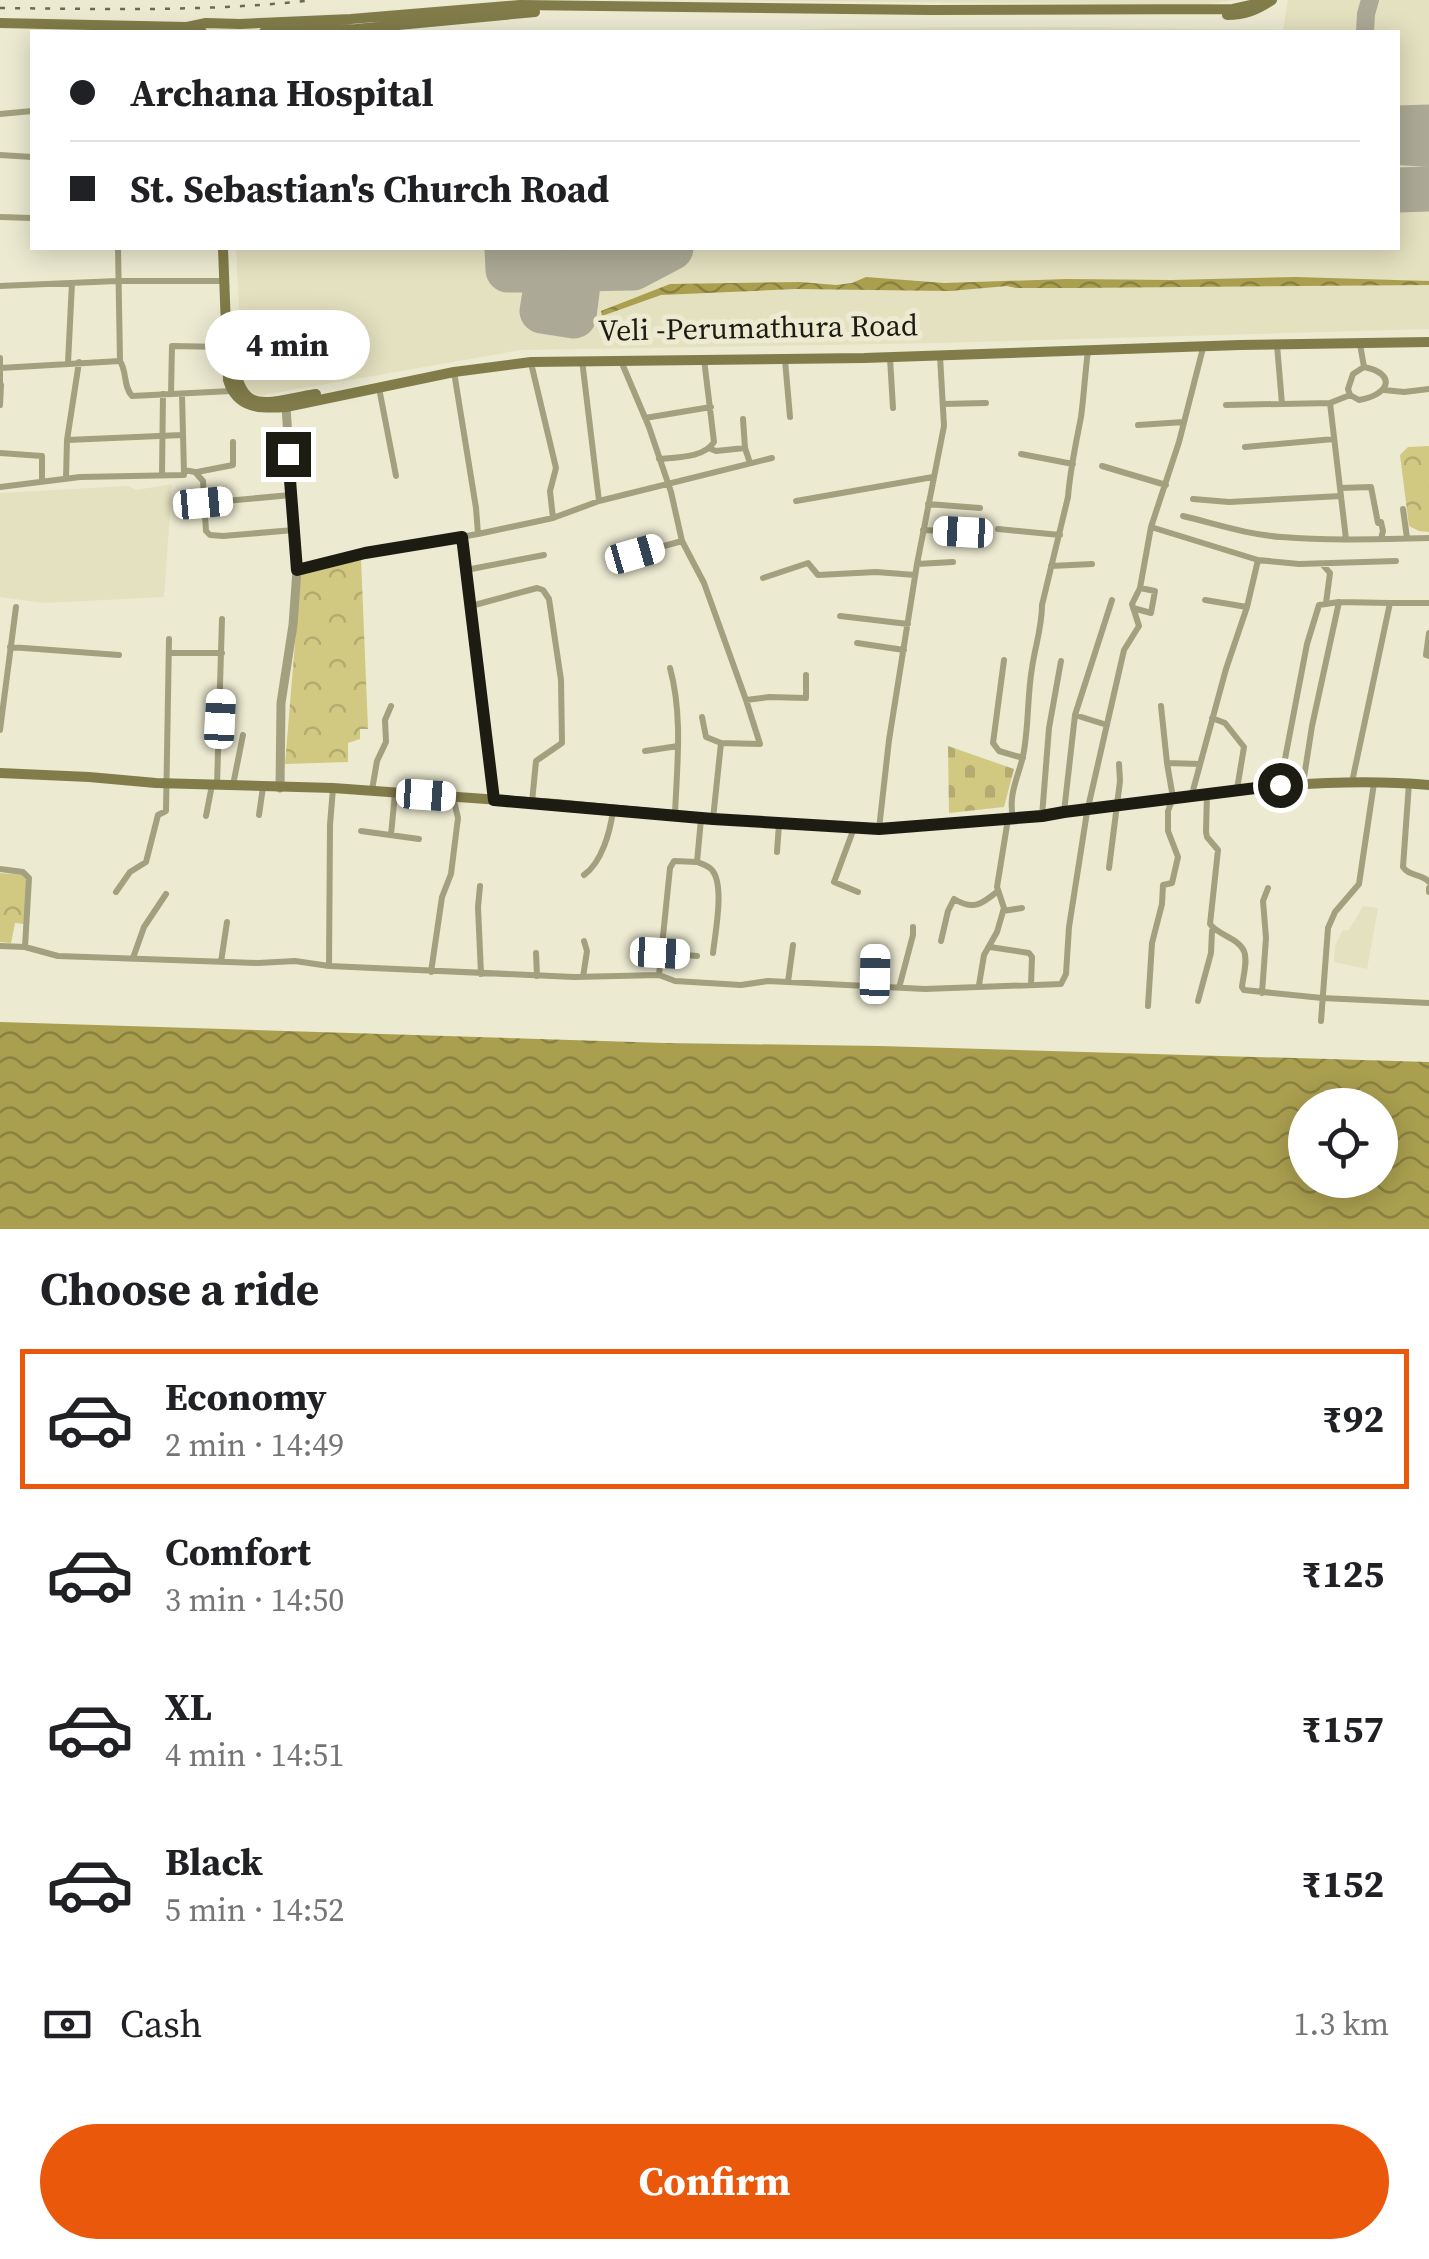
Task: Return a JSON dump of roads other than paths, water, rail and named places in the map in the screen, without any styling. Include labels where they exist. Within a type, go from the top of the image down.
[{"type":"main road","points":[[0,22],[109,29],[210,29],[520,5],[1083,5],[1233,9],[1260,0]]},
{"type":"main road","points":[[325,30],[529,12],[1241,16],[1272,0]]},
{"type":"main road","points":[[226,250],[228,380],[239,400],[262,409],[454,372],[530,362],[890,358],[1429,339]]},
{"type":"main road","name":"Veli -Perumathura Road","points":[[226,250],[236,376],[239,387],[258,403],[527,356],[1429,339]]},
{"type":"main road","points":[[0,773],[334,788],[879,829],[1042,816],[1280,785],[1429,785]]},
{"type":"street","points":[[0,114],[30,111]]},
{"type":"street","points":[[0,155],[30,157]]},
{"type":"street","points":[[0,217],[30,218]]},
{"type":"street","points":[[118,250],[120,360],[128,392],[132,396],[231,391]]},
{"type":"street","points":[[0,286],[224,281]]},
{"type":"street","points":[[68,363],[72,283]]},
{"type":"street","points":[[1360,344],[1364,367]]},
{"type":"street","points":[[1277,345],[1282,404]]},
{"type":"street","points":[[162,475],[172,346],[226,346]]},
{"type":"street","points":[[0,946],[25,947],[58,956],[295,961],[537,976],[659,975],[683,982],[741,985],[768,981],[925,989],[1061,984],[1074,892],[1107,725],[1124,650],[1139,626],[1132,604],[1140,588],[1151,527],[1203,346]]},
{"type":"street","points":[[979,986],[984,955],[1003,912],[998,892],[1011,797],[1029,720],[1032,665],[1073,464],[1088,351]]},
{"type":"street","points":[[879,829],[915,575],[944,426],[940,356]]},
{"type":"street","points":[[0,358],[0,405]]},
{"type":"street","points":[[890,358],[892,408]]},
{"type":"street","points":[[704,359],[714,442],[711,449]]},
{"type":"street","points":[[785,359],[790,417]]},
{"type":"street","points":[[0,368],[120,360]]},
{"type":"street","points":[[582,360],[599,501]]},
{"type":"street","points":[[621,360],[668,484],[682,541],[704,583],[760,744],[721,743],[706,737],[702,717]]},
{"type":"street","points":[[66,478],[67,440],[79,362]]},
{"type":"street","points":[[530,362],[556,465],[550,491],[553,518]]},
{"type":"street","points":[[1364,367],[1382,374],[1384,390],[1359,400],[1350,395],[1348,388],[1357,370],[1364,367]]},
{"type":"street","points":[[454,372],[478,534]]},
{"type":"street","points":[[379,388],[396,476]]},
{"type":"street","points":[[1384,390],[1429,389]]},
{"type":"street","points":[[182,394],[184,475]]},
{"type":"street","points":[[1226,405],[1330,404],[1350,395]]},
{"type":"street","points":[[943,404],[986,404]]},
{"type":"street","points":[[1330,404],[1346,540]]},
{"type":"street","points":[[280,788],[281,703],[297,570],[286,407]]},
{"type":"street","points":[[645,418],[711,407]]},
{"type":"street","points":[[743,420],[744,448],[750,463]]},
{"type":"street","points":[[1138,425],[1184,422]]},
{"type":"street","points":[[67,440],[182,435]]},
{"type":"street","points":[[1245,447],[1334,439]]},
{"type":"street","points":[[184,475],[184,470],[195,472],[233,465],[233,442]]},
{"type":"street","points":[[659,460],[711,449],[744,448]]},
{"type":"street","points":[[0,453],[42,456],[42,480]]},
{"type":"street","points":[[1021,454],[1073,464]]},
{"type":"street","points":[[297,570],[365,553],[553,518],[599,501],[772,458]]},
{"type":"street","points":[[1102,466],[1166,485]]},
{"type":"street","points":[[195,472],[203,481],[206,530],[210,535],[294,530]]},
{"type":"street","points":[[0,487],[66,478],[184,475]]},
{"type":"street","points":[[796,500],[934,477]]},
{"type":"street","points":[[1194,499],[1229,502],[1371,487],[1383,531],[1381,538]]},
{"type":"street","points":[[203,503],[291,494]]},
{"type":"street","points":[[928,504],[980,508]]},
{"type":"street","points":[[1403,508],[1407,538]]},
{"type":"street","points":[[1184,516],[1260,535],[1346,540],[1429,538]]},
{"type":"street","points":[[1151,527],[1258,560],[1322,564],[1396,561]]},
{"type":"street","points":[[998,529],[1060,536]]},
{"type":"street","points":[[923,530],[963,532]]},
{"type":"street","points":[[462,537],[494,800]]},
{"type":"street","points":[[635,554],[682,541]]},
{"type":"street","points":[[466,570],[544,556]]},
{"type":"street","points":[[1192,796],[1258,560]]},
{"type":"street","points":[[917,564],[952,562]]},
{"type":"street","points":[[762,578],[808,563],[818,575],[915,575]]},
{"type":"street","points":[[1051,566],[1092,564]]},
{"type":"street","points":[[1322,564],[1330,574],[1326,603]]},
{"type":"street","points":[[471,606],[537,588],[549,599],[561,680],[562,743],[536,761],[532,802]]},
{"type":"street","points":[[1133,608],[1151,612],[1155,591],[1140,588]]},
{"type":"street","points":[[1064,812],[1075,715],[1112,600]]},
{"type":"street","points":[[1204,600],[1247,607]]},
{"type":"street","points":[[1303,784],[1339,602]]},
{"type":"street","points":[[1280,785],[1319,606],[1339,602],[1429,603]]},
{"type":"street","points":[[1352,782],[1390,603]]},
{"type":"street","points":[[0,730],[16,607]]},
{"type":"street","points":[[840,616],[908,624]]},
{"type":"street","points":[[206,816],[215,785],[222,619]]},
{"type":"street","points":[[1429,633],[1429,656]]},
{"type":"street","points":[[116,892],[130,872],[146,862],[158,815],[166,810],[169,639]]},
{"type":"street","points":[[857,643],[904,650]]},
{"type":"street","points":[[10,647],[119,655]]},
{"type":"street","points":[[169,653],[222,652]]},
{"type":"street","points":[[1004,660],[993,744],[1000,751],[1022,758]]},
{"type":"street","points":[[1042,816],[1049,728],[1061,661]]},
{"type":"street","points":[[670,668],[676,690],[678,746],[675,816]]},
{"type":"street","points":[[746,700],[806,698],[806,674]]},
{"type":"street","points":[[372,791],[391,706]]},
{"type":"street","points":[[1148,1006],[1152,943],[1163,885],[1172,883],[1178,858],[1168,830],[1173,798],[1162,706]]},
{"type":"street","points":[[1075,715],[1107,725]]},
{"type":"street","points":[[1212,718],[1225,723],[1244,747],[1237,790]]},
{"type":"street","points":[[233,786],[243,735]]},
{"type":"street","points":[[697,862],[721,743]]},
{"type":"street","points":[[644,751],[678,746]]},
{"type":"street","points":[[1167,762],[1200,764]]},
{"type":"street","points":[[1109,868],[1119,764]]},
{"type":"street","points":[[1321,1022],[1328,928],[1335,912],[1359,884],[1374,782]]},
{"type":"street","points":[[1409,783],[1403,867],[1424,878],[1429,887]]},
{"type":"street","points":[[259,815],[263,787]]},
{"type":"street","points":[[329,966],[334,788]]},
{"type":"street","points":[[391,835],[395,793]]},
{"type":"street","points":[[1198,1001],[1211,953],[1218,850],[1206,832],[1206,794]]},
{"type":"street","points":[[431,972],[456,836],[458,818],[453,797]]},
{"type":"street","points":[[584,875],[592,869],[610,832],[614,810]]},
{"type":"street","points":[[777,852],[779,823]]},
{"type":"street","points":[[855,827],[834,882],[858,892]]},
{"type":"street","points":[[361,831],[419,839]]},
{"type":"street","points":[[659,975],[674,862],[697,862],[710,868],[718,881],[712,953]]},
{"type":"street","points":[[0,870],[24,872],[29,878],[25,947]]},
{"type":"street","points":[[480,886],[480,974]]},
{"type":"street","points":[[1262,993],[1264,900],[1268,888]]},
{"type":"street","points":[[941,940],[954,899],[965,906],[981,905],[998,892]]},
{"type":"street","points":[[134,958],[144,927],[166,894]]},
{"type":"street","points":[[1250,899],[1264,900]]},
{"type":"street","points":[[1003,912],[1022,908]]},
{"type":"street","points":[[220,962],[227,922]]},
{"type":"street","points":[[899,988],[913,926]]},
{"type":"street","points":[[1212,930],[1243,950],[1243,989],[1322,998],[1429,1003]]},
{"type":"street","points":[[582,977],[588,951],[584,941]]},
{"type":"street","points":[[788,982],[794,945]]},
{"type":"street","points":[[990,947],[1029,954],[1030,985]]},
{"type":"street","points":[[868,986],[875,974],[876,948]]},
{"type":"street","points":[[536,953],[537,976]]},
{"type":"street","points":[[660,953],[697,956]]},
{"type":"water","points":[[866,277],[944,283],[1296,277],[1429,281],[1429,285],[795,289],[661,295],[602,316],[601,311],[670,284],[836,285]]},
{"type":"water","points":[[0,1022],[1429,1062],[1429,1229],[0,1229]]},
{"type":"railway","points":[[0,8],[196,8],[313,0]]}]
